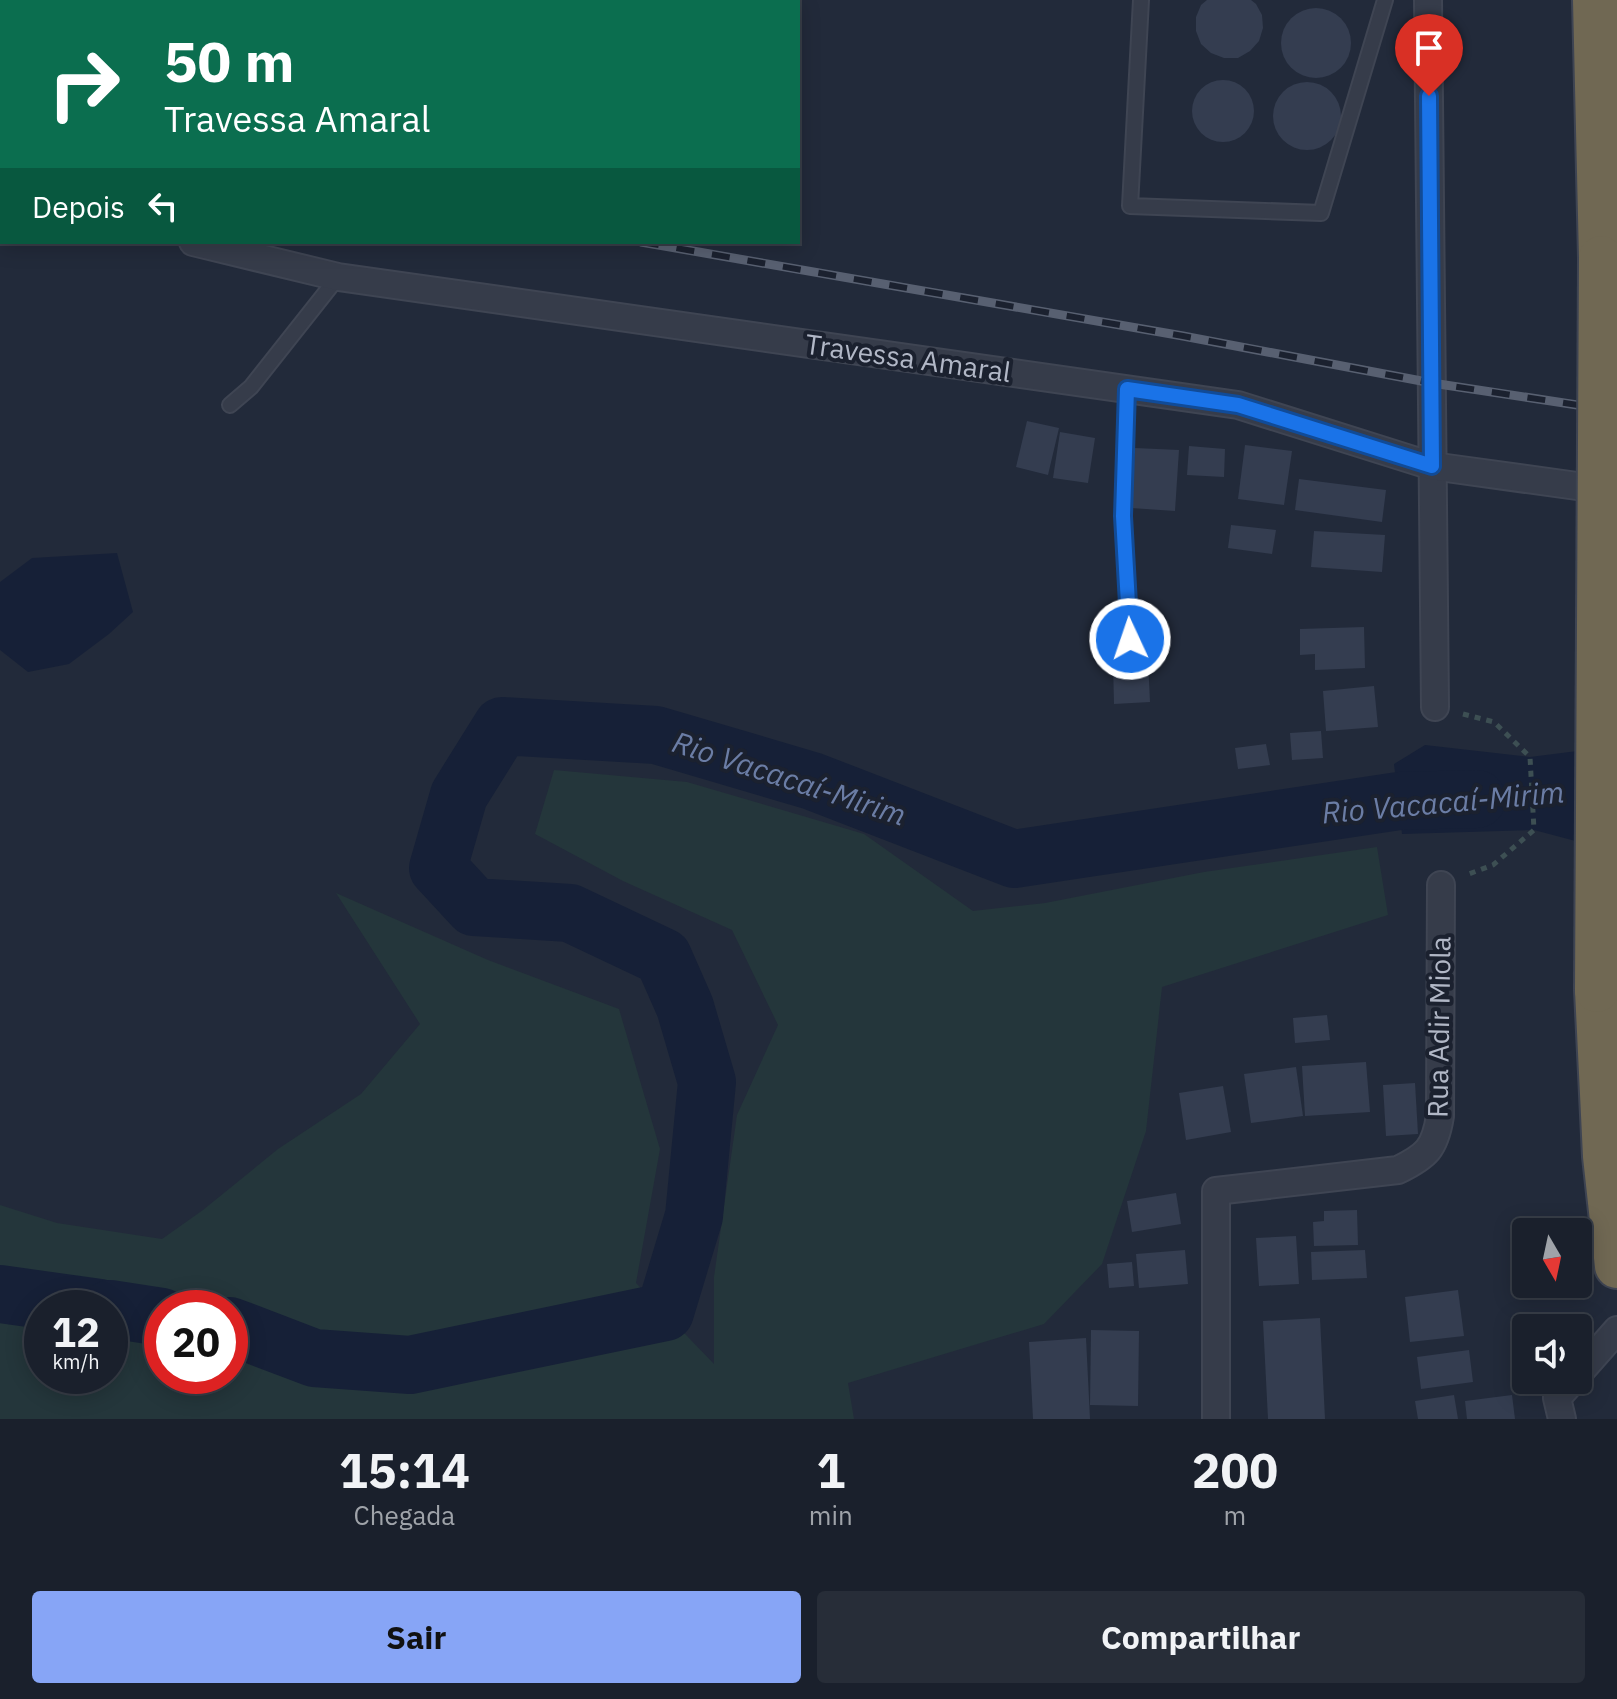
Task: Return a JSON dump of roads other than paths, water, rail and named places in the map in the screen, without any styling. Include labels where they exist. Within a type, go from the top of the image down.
[{"type":"highway","points":[[1595,0],[1601,258],[1597,990],[1604,1143],[1617,1266]]},
{"type":"street","points":[[1428,0],[1435,707]]},
{"type":"street","name":"Travessa Amaral","points":[[201,244],[338,277],[1238,405],[1432,466],[1617,491]]},
{"type":"street","name":"Rua Adir Miola","points":[[1216,1419],[1216,1191],[1398,1170],[1420,1159],[1436,1140],[1440,1116],[1441,885]]},
{"type":"street","points":[[1592,1358],[1617,1330]]},
{"type":"street","points":[[1561,1394],[1557,1398],[1562,1419]]},
{"type":"lane","points":[[1141,0],[1130,206],[1321,213],[1385,0]]},
{"type":"lane","points":[[230,405],[251,387],[338,277]]},
{"type":"lane","points":[[1127,389],[1123,516],[1130,639]]},
{"type":"water","points":[[117,553],[133,612],[109,634],[69,664],[28,672],[0,650],[0,582],[32,558]]},
{"type":"water","name":"Rio Vacacaí-Mirim","points":[[1425,745],[1530,757],[1617,746],[1617,852],[1534,830],[1402,834],[1394,764]]},
{"type":"waterway","name":"Rio Vacacaí-Mirim","points":[[248,1333],[314,1358],[410,1365],[665,1312],[694,1216],[707,1082],[685,1007],[663,957],[570,913],[474,907],[438,868],[459,795],[502,726],[656,735],[812,781],[1014,859],[1399,801],[1477,799]]},
{"type":"waterway","name":"Rio Vacacaí-Mirim","points":[[0,1294],[24,1297]]},
{"type":"waterway","name":"Rio Vacacaí-Mirim","points":[[128,1312],[144,1314]]},
{"type":"railway","points":[[653,244],[1183,336],[1432,383],[1617,411]]}]
